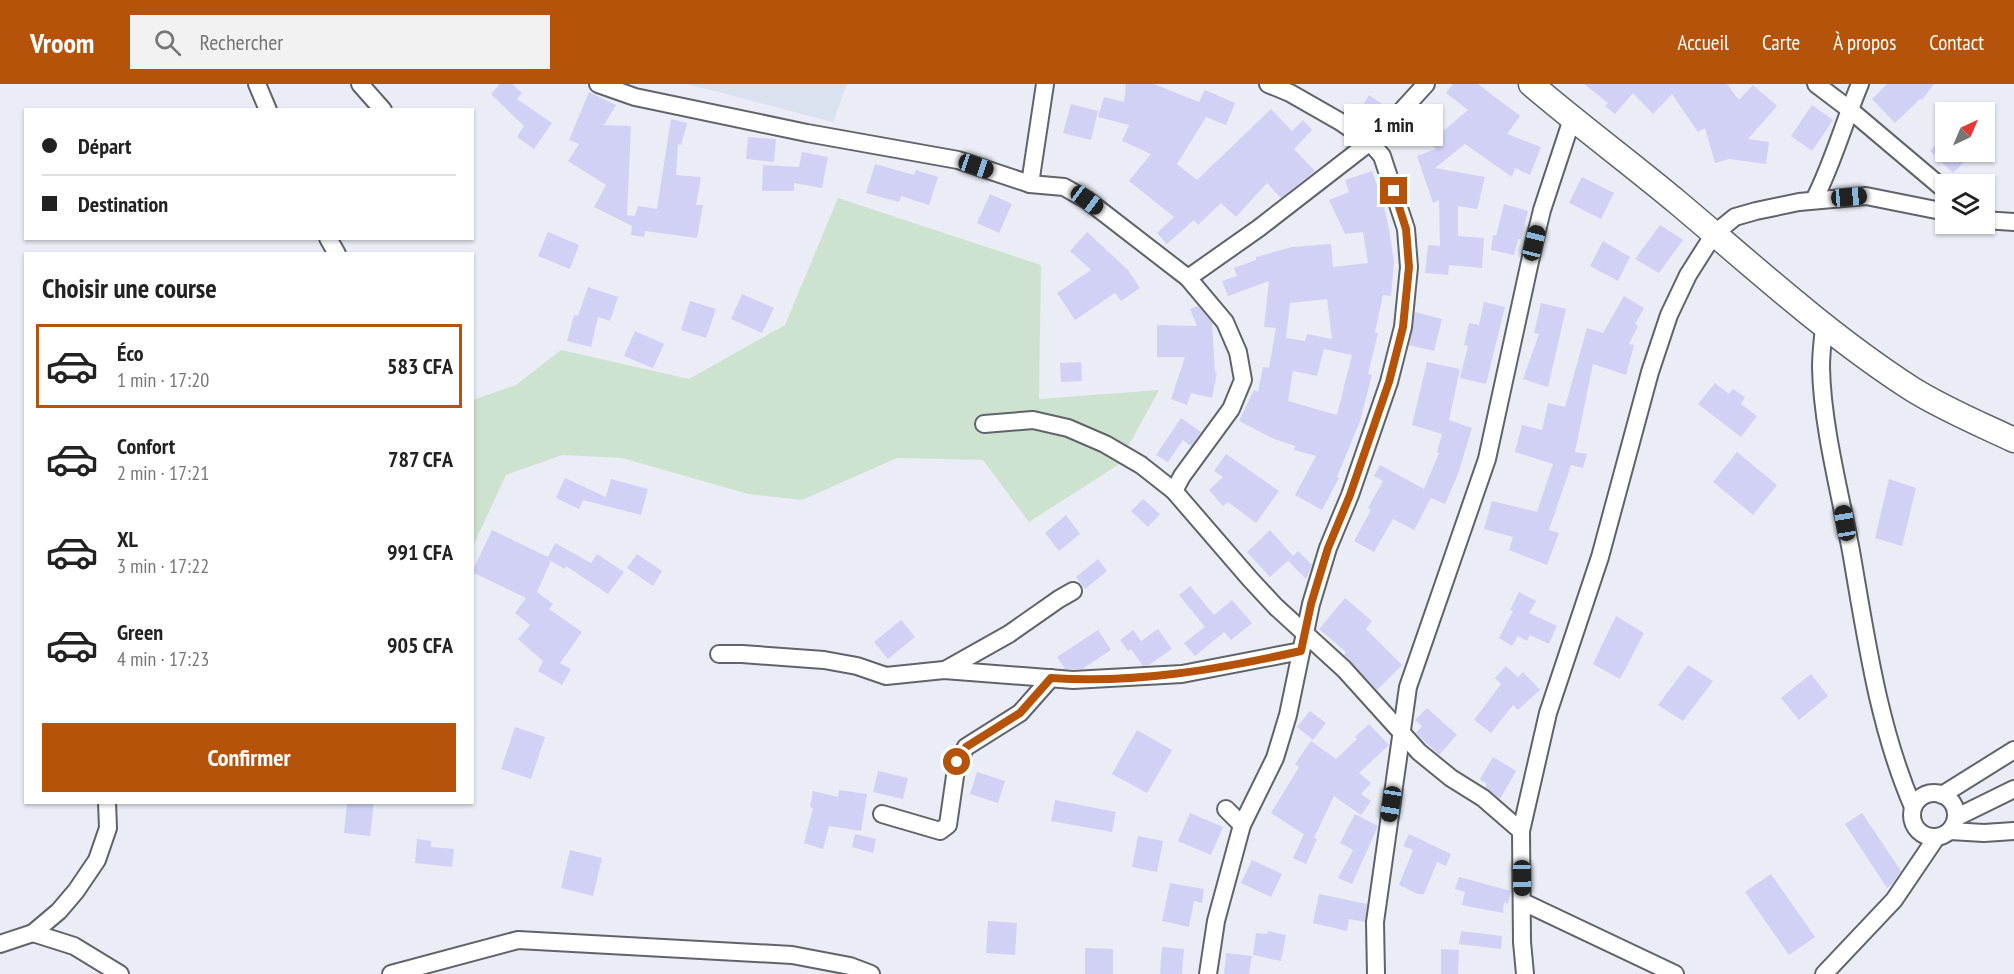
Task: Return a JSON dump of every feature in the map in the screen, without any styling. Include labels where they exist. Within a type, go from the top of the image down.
[{"type":"main road","points":[[1532,84],[1824,326],[1914,390],[2014,440]]},
{"type":"street","points":[[257,84],[267,108]]},
{"type":"street","points":[[360,84],[381,108]]},
{"type":"street","points":[[598,84],[634,97],[807,133],[958,160],[1030,184],[1064,187],[1087,200],[1188,278],[1225,322],[1238,352],[1243,380],[1231,409],[1173,491]]},
{"type":"street","points":[[1030,184],[1045,84]]},
{"type":"street","points":[[1208,974],[1216,921],[1242,825],[1275,758],[1288,715],[1304,633],[1328,548],[1350,495],[1389,382],[1403,327],[1409,267],[1406,229],[1382,156],[1370,142],[1290,93],[1268,84]]},
{"type":"street","points":[[1188,278],[1259,228],[1370,142],[1426,84]]},
{"type":"street","points":[[1816,84],[1935,182]]},
{"type":"street","points":[[1814,200],[1827,174],[1860,84]]},
{"type":"street","points":[[1376,974],[1375,922],[1408,687],[1487,459],[1542,210],[1572,119]]},
{"type":"street","points":[[1525,974],[1522,942],[1521,831],[1548,713],[1600,557],[1650,372],[1669,315],[1688,275],[1714,234],[1735,217],[1756,211],[1814,200],[1866,196],[1935,210]]},
{"type":"street","points":[[1995,221],[2014,222]]},
{"type":"street","points":[[1824,326],[1821,366],[1825,411],[1882,716],[1913,807],[1912,815],[1916,829],[1929,837],[1948,829],[2014,789]]},
{"type":"street","points":[[984,424],[1033,420],[1068,428],[1106,444],[1132,460],[1173,491],[1250,579],[1344,669],[1402,734],[1451,778],[1483,798],[1521,831]]},
{"type":"street","points":[[944,670],[1009,634],[1073,591]]},
{"type":"street","points":[[719,654],[824,660],[857,666],[886,676],[944,670],[1073,680],[1182,674],[1301,651]]},
{"type":"street","points":[[882,814],[940,831],[948,825],[957,762],[966,747],[1020,713],[1051,678]]},
{"type":"street","points":[[1942,795],[2014,750]]},
{"type":"street","points":[[1824,974],[1894,900],[1948,829],[1953,804],[1942,795],[1936,793],[1922,796],[1913,807]]},
{"type":"street","points":[[0,944],[33,933],[59,911],[76,891],[97,860],[108,828],[107,804]]},
{"type":"street","points":[[1226,809],[1242,825]]},
{"type":"street","points":[[1948,829],[1984,833],[2014,831]]},
{"type":"street","points":[[1523,902],[1675,974]]},
{"type":"street","points":[[33,933],[74,946],[120,974]]},
{"type":"street","points":[[391,974],[437,968],[519,940],[792,955],[871,974]]},
{"type":"shaded area","points":[[687,84],[847,84],[833,122]]},
{"type":"green space","points":[[838,198],[1041,265],[1039,399],[1159,390],[1118,465],[1029,522],[983,460],[897,458],[802,500],[748,494],[622,458],[562,455],[506,475],[474,544],[474,400],[516,385],[561,350],[689,379],[785,325]]},
{"type":"building","points":[[500,84],[512,84],[522,93],[517,99],[552,123],[534,149],[517,137],[524,126],[491,94]]},
{"type":"building","points":[[1126,84],[1154,84],[1199,102],[1205,90],[1235,103],[1226,125],[1206,117],[1177,164],[1197,180],[1271,109],[1292,131],[1303,120],[1312,130],[1294,149],[1315,171],[1281,198],[1267,183],[1236,217],[1221,203],[1198,225],[1194,220],[1167,244],[1157,233],[1174,217],[1129,181],[1151,154],[1122,141],[1129,125],[1098,117],[1104,97],[1124,102]]},
{"type":"building","points":[[1453,84],[1478,84],[1520,116],[1507,134],[1541,147],[1530,175],[1515,168],[1512,177],[1465,144],[1435,168],[1485,177],[1477,209],[1458,206],[1458,236],[1484,238],[1482,268],[1449,265],[1448,275],[1425,273],[1428,245],[1440,246],[1439,200],[1433,203],[1417,156],[1436,149],[1430,142],[1468,110],[1446,93]]},
{"type":"building","points":[[1584,84],[1727,84],[1739,100],[1753,85],[1777,106],[1748,139],[1769,142],[1766,164],[1729,159],[1715,163],[1705,128],[1698,132],[1672,94],[1653,114],[1633,93],[1615,114],[1605,106],[1608,103]]},
{"type":"building","points":[[1887,84],[1934,84],[1922,100],[1920,99],[1895,123],[1872,99]]},
{"type":"building","points":[[589,92],[616,105],[604,125],[631,126],[627,215],[635,216],[638,206],[657,209],[671,119],[687,123],[681,145],[678,144],[676,175],[701,177],[696,205],[703,205],[697,238],[645,231],[644,237],[631,235],[632,226],[594,207],[606,185],[568,161],[579,144],[569,140]]},
{"type":"building","points":[[1369,95],[1388,108],[1371,126],[1356,116]]},
{"type":"building","points":[[1071,104],[1098,111],[1091,140],[1063,133]]},
{"type":"building","points":[[1812,105],[1833,120],[1812,151],[1791,136]]},
{"type":"building","points":[[748,137],[776,139],[774,162],[746,159]]},
{"type":"building","points":[[1935,145],[1935,156],[1930,151]]},
{"type":"building","points":[[802,152],[828,157],[822,188],[794,183],[794,191],[762,191],[763,165],[799,167]]},
{"type":"building","points":[[1942,162],[1964,162],[1953,173]]},
{"type":"building","points":[[875,164],[914,175],[916,170],[938,177],[929,205],[901,196],[899,202],[866,193]]},
{"type":"building","points":[[1372,171],[1383,202],[1394,261],[1391,296],[1383,295],[1375,332],[1378,333],[1368,374],[1372,375],[1360,421],[1337,477],[1339,478],[1322,510],[1295,495],[1316,456],[1294,450],[1295,446],[1274,439],[1239,421],[1254,390],[1258,392],[1263,367],[1269,368],[1276,328],[1264,327],[1269,281],[1228,296],[1222,281],[1237,276],[1234,268],[1256,260],[1256,257],[1292,247],[1331,244],[1333,267],[1368,263],[1363,232],[1345,234],[1329,200],[1349,192],[1345,180]],"holes":[[[1327,299],[1332,339],[1307,334],[1305,341],[1286,338],[1290,303]],[[1324,349],[1352,355],[1337,415],[1288,401],[1293,371],[1317,376]]]},
{"type":"building","points":[[1582,177],[1614,193],[1601,219],[1569,203]]},
{"type":"building","points":[[990,194],[1012,204],[999,233],[977,223]]},
{"type":"building","points":[[1504,204],[1528,211],[1521,239],[1518,239],[1514,255],[1491,250],[1493,235],[1496,236]]},
{"type":"building","points":[[1660,225],[1683,240],[1659,273],[1635,259]]},
{"type":"building","points":[[548,232],[579,245],[570,269],[538,256]]},
{"type":"building","points":[[1087,232],[1128,270],[1140,288],[1121,301],[1115,293],[1075,320],[1057,293],[1091,270],[1070,251]]},
{"type":"building","points":[[1603,241],[1630,257],[1618,281],[1590,266]]},
{"type":"building","points":[[588,287],[618,297],[610,321],[598,317],[591,347],[567,341],[574,315],[578,316]]},
{"type":"building","points":[[742,294],[774,308],[762,333],[731,319]]},
{"type":"building","points":[[1624,296],[1644,308],[1635,324],[1638,326],[1629,344],[1634,345],[1626,375],[1593,364],[1575,452],[1587,454],[1583,468],[1571,465],[1549,530],[1559,533],[1547,565],[1509,550],[1513,537],[1484,529],[1492,501],[1537,512],[1553,464],[1515,452],[1522,425],[1542,430],[1548,403],[1565,407],[1587,328],[1603,333]]},
{"type":"building","points":[[690,301],[716,309],[706,338],[681,330]]},
{"type":"building","points":[[1484,302],[1505,307],[1486,384],[1460,378],[1468,346],[1464,345],[1469,323],[1479,325]]},
{"type":"building","points":[[1541,303],[1566,309],[1548,387],[1523,379],[1539,334],[1534,333]]},
{"type":"building","points":[[1198,306],[1212,322],[1215,372],[1217,372],[1212,398],[1191,393],[1187,405],[1171,399],[1185,357],[1157,357],[1157,325],[1197,326],[1190,309]]},
{"type":"building","points":[[1415,312],[1442,319],[1434,351],[1409,345]]},
{"type":"building","points":[[635,331],[664,344],[653,368],[624,356]]},
{"type":"building","points":[[1081,362],[1082,381],[1061,382],[1060,363]]},
{"type":"building","points":[[1427,362],[1460,369],[1449,420],[1472,428],[1458,474],[1445,504],[1431,498],[1414,530],[1393,519],[1374,552],[1354,541],[1371,510],[1368,508],[1383,481],[1374,476],[1380,465],[1424,489],[1439,453],[1437,452],[1442,434],[1412,425]]},
{"type":"building","points":[[1715,383],[1729,394],[1733,389],[1745,397],[1741,404],[1757,416],[1741,437],[1698,404]]},
{"type":"building","points":[[1181,418],[1201,432],[1191,446],[1183,440],[1168,462],[1156,455]]},
{"type":"building","points":[[1737,452],[1777,485],[1753,515],[1713,482]]},
{"type":"building","points":[[1226,454],[1279,491],[1256,523],[1228,502],[1223,506],[1209,490],[1223,477],[1214,471]]},
{"type":"building","points":[[565,478],[606,497],[611,479],[648,489],[641,515],[583,500],[579,509],[556,498]]},
{"type":"building","points":[[1889,479],[1916,488],[1902,546],[1875,538]]},
{"type":"building","points":[[1143,499],[1160,514],[1148,527],[1131,511]]},
{"type":"building","points":[[1066,515],[1080,534],[1059,551],[1045,533]]},
{"type":"building","points":[[492,530],[548,557],[555,543],[591,563],[597,554],[624,572],[608,594],[566,566],[565,569],[551,561],[537,592],[553,604],[549,609],[582,632],[560,663],[571,669],[562,685],[538,671],[543,661],[518,639],[530,625],[515,613],[526,598],[474,573],[474,568]]},
{"type":"building","points":[[1270,530],[1293,556],[1270,577],[1247,552]]},
{"type":"building","points":[[1298,551],[1312,565],[1306,579],[1288,561]]},
{"type":"building","points":[[637,554],[662,571],[653,586],[627,568]]},
{"type":"building","points":[[1098,559],[1107,571],[1085,589],[1076,577]]},
{"type":"building","points":[[1190,586],[1214,615],[1232,600],[1252,623],[1231,640],[1224,632],[1195,656],[1184,643],[1205,627],[1179,595]]},
{"type":"building","points":[[1519,592],[1536,601],[1529,613],[1557,626],[1549,644],[1530,635],[1527,641],[1518,636],[1512,646],[1499,638],[1513,611],[1510,610]]},
{"type":"building","points":[[1345,598],[1372,621],[1366,629],[1402,665],[1377,690],[1344,655],[1346,652],[1319,629]]},
{"type":"building","points":[[1616,616],[1644,633],[1620,679],[1593,664]]},
{"type":"building","points":[[901,620],[915,637],[888,659],[874,642]]},
{"type":"building","points":[[1158,629],[1172,649],[1149,665],[1143,666],[1131,649],[1128,651],[1120,640],[1133,630],[1141,641]]},
{"type":"building","points":[[1098,630],[1111,650],[1082,669],[1065,669],[1057,657]]},
{"type":"building","points":[[1688,665],[1713,681],[1683,721],[1658,705]]},
{"type":"building","points":[[1506,666],[1518,677],[1523,672],[1540,690],[1518,710],[1513,705],[1491,733],[1474,720],[1501,684],[1495,678]]},
{"type":"building","points":[[1811,674],[1828,696],[1799,720],[1781,698]]},
{"type":"building","points":[[1427,708],[1457,735],[1439,755],[1416,733],[1422,726],[1415,720]]},
{"type":"building","points":[[1310,711],[1326,723],[1313,740],[1297,727]]},
{"type":"building","points":[[1369,724],[1389,745],[1359,773],[1371,783],[1361,794],[1371,801],[1361,815],[1334,796],[1314,838],[1317,839],[1306,864],[1293,858],[1304,834],[1271,813],[1299,767],[1295,764],[1311,741],[1336,759]]},
{"type":"building","points":[[515,727],[545,737],[531,779],[501,769]]},
{"type":"building","points":[[1137,730],[1172,750],[1147,793],[1112,774]]},
{"type":"building","points":[[1493,757],[1516,771],[1500,799],[1485,787],[1487,784],[1480,779]]},
{"type":"building","points":[[878,771],[908,778],[903,799],[873,792]]},
{"type":"building","points":[[977,772],[1005,781],[998,803],[970,794]]},
{"type":"building","points":[[839,790],[867,794],[861,831],[829,826],[823,849],[804,843],[813,808],[810,807],[813,791],[838,797]]},
{"type":"building","points":[[1055,800],[1116,812],[1112,832],[1051,821]]},
{"type":"building","points":[[347,804],[374,804],[370,836],[344,833]]},
{"type":"building","points":[[1190,813],[1223,827],[1211,855],[1178,841]]},
{"type":"building","points":[[1862,813],[1901,871],[1887,888],[1845,824]]},
{"type":"building","points":[[1355,814],[1378,826],[1352,884],[1338,878],[1353,850],[1340,843]]},
{"type":"building","points":[[855,834],[876,839],[873,853],[852,847]]},
{"type":"building","points":[[1409,834],[1451,854],[1446,866],[1437,862],[1424,894],[1418,894],[1399,885],[1413,850],[1403,846]]},
{"type":"building","points":[[1138,836],[1163,841],[1157,872],[1132,867]]},
{"type":"building","points":[[417,839],[431,841],[431,847],[454,849],[452,867],[415,863]]},
{"type":"building","points":[[570,850],[602,858],[593,896],[561,888]]},
{"type":"building","points":[[1252,860],[1282,874],[1271,897],[1241,883]]},
{"type":"building","points":[[1771,874],[1815,937],[1789,955],[1745,892]]},
{"type":"building","points":[[1459,877],[1511,891],[1508,904],[1504,902],[1503,913],[1462,905],[1465,892],[1455,889]]},
{"type":"building","points":[[1170,883],[1204,889],[1202,903],[1194,901],[1189,927],[1162,921]]},
{"type":"building","points":[[1319,894],[1367,904],[1365,922],[1349,919],[1347,931],[1313,923]]},
{"type":"building","points":[[988,921],[1017,923],[1015,955],[986,953]]},
{"type":"building","points":[[1268,931],[1286,935],[1281,961],[1253,955],[1256,933],[1267,934]]},
{"type":"building","points":[[1461,931],[1502,936],[1501,949],[1459,944]]},
{"type":"building","points":[[1162,947],[1184,949],[1182,974],[1160,974]]},
{"type":"building","points":[[1085,948],[1113,949],[1113,974],[1085,974]]},
{"type":"building","points":[[1441,949],[1459,950],[1458,974],[1441,974]]},
{"type":"building","points":[[1226,953],[1252,956],[1249,974],[1224,974]]},
{"type":"route","points":[[957,762],[966,747],[1020,713],[1051,678],[1073,680],[1182,674],[1301,651],[1311,604],[1328,548],[1350,495],[1389,382],[1403,327],[1409,267],[1406,229],[1394,191]]}]
